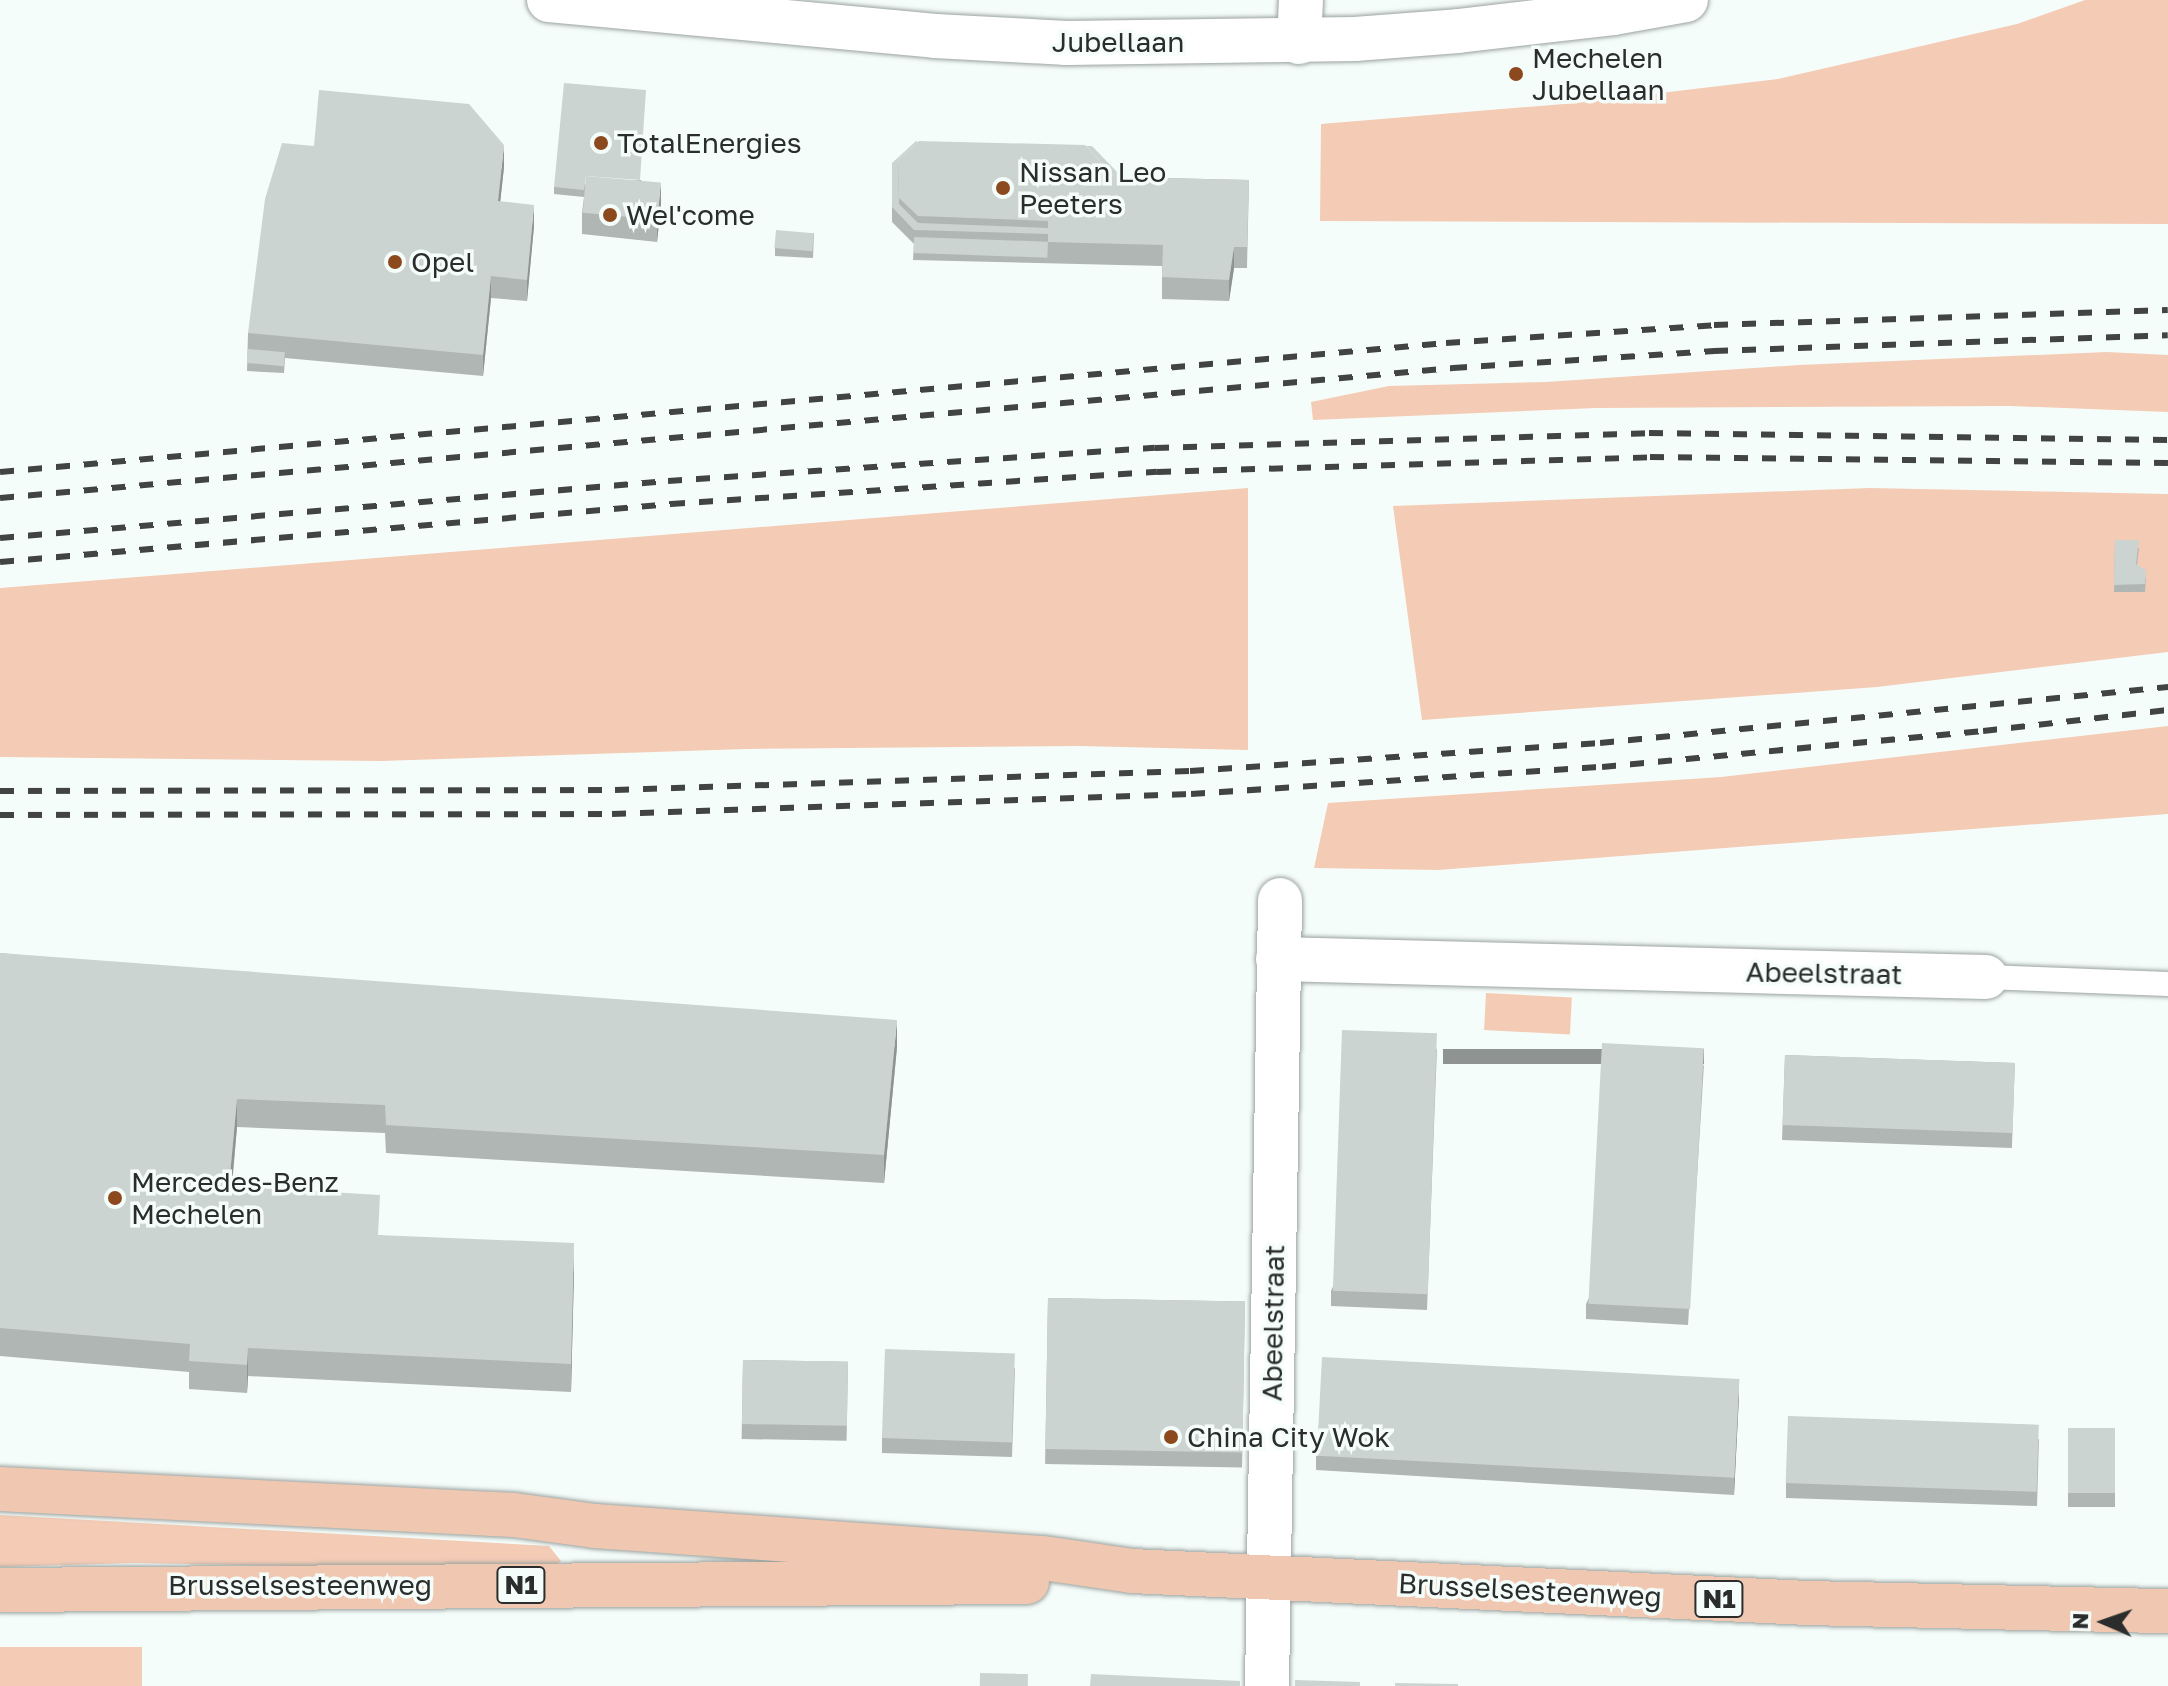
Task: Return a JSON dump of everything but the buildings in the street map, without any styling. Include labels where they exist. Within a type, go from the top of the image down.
[{"type":"main road","name":"Brusselsesteenweg","points":[[0,1489],[514,1515],[595,1526],[1043,1558],[1132,1571],[1807,1603],[2168,1611]]},
{"type":"main road","points":[[595,1526],[601,1585]]},
{"type":"main road","name":"Brusselsesteenweg","points":[[0,1590],[1041,1582],[1132,1571]]},
{"type":"street","name":"Jubellaan","points":[[549,0],[935,36],[1067,43],[1300,21],[1458,31],[1613,13],[1686,0]]},
{"type":"street","name":"Abeelstraat","points":[[1267,1686],[1280,900]]},
{"type":"street","name":"Abeelstraat","points":[[1278,959],[1986,977]]},
{"type":"lane","points":[[1986,977],[2168,984]]},
{"type":"shaded area","points":[[2085,0],[2168,0],[2168,224],[1320,221],[1321,124],[1576,103],[1778,79],[2017,24]]},
{"type":"shaded area","points":[[2107,352],[2168,355],[2168,412],[2011,406],[1596,408],[1313,420],[1311,402],[1389,386],[1546,382],[1799,365]]},
{"type":"shaded area","points":[[1248,488],[1248,750],[1080,746],[746,749],[381,761],[0,757],[0,588]]},
{"type":"shaded area","points":[[1869,488],[2168,494],[2168,652],[1877,687],[1422,720],[1393,506]]},
{"type":"shaded area","points":[[2168,726],[2168,814],[1438,870],[1314,868],[1328,803],[1721,777]]},
{"type":"shaded area","points":[[1486,993],[1572,998],[1570,1034],[1484,1030]]},
{"type":"shaded area","points":[[0,1515],[549,1546],[561,1561],[547,1571],[134,1563],[0,1567]]},
{"type":"shaded area","points":[[0,1647],[142,1647],[142,1686],[0,1686]]},
{"type":"railway","points":[[0,472],[1446,343],[1714,325],[2168,310]]},
{"type":"railway","points":[[0,498],[1453,368],[1714,351],[2168,335]]},
{"type":"railway","points":[[0,538],[668,481],[1155,448],[1649,433],[2168,440]]},
{"type":"railway","points":[[0,562],[671,504],[1157,472],[1650,457],[2168,463]]},
{"type":"railway","points":[[0,791],[615,790],[1190,771],[1600,743],[2168,687]]},
{"type":"railway","points":[[0,815],[612,814],[1191,794],[1602,767],[2168,710]]},
{"type":"place","name":"Mechelen Jubellaan","points":[[1516,74]]},
{"type":"place","name":"TotalEnergies","points":[[601,143]]},
{"type":"place","name":"Nissan Leo Peeters","points":[[1003,188]]},
{"type":"place","name":"Wel'come","points":[[610,215]]},
{"type":"place","name":"Opel","points":[[395,262]]},
{"type":"place","name":"Mercedes-Benz Mechelen","points":[[115,1198]]},
{"type":"place","name":"China City Wok","points":[[1171,1437]]}]
